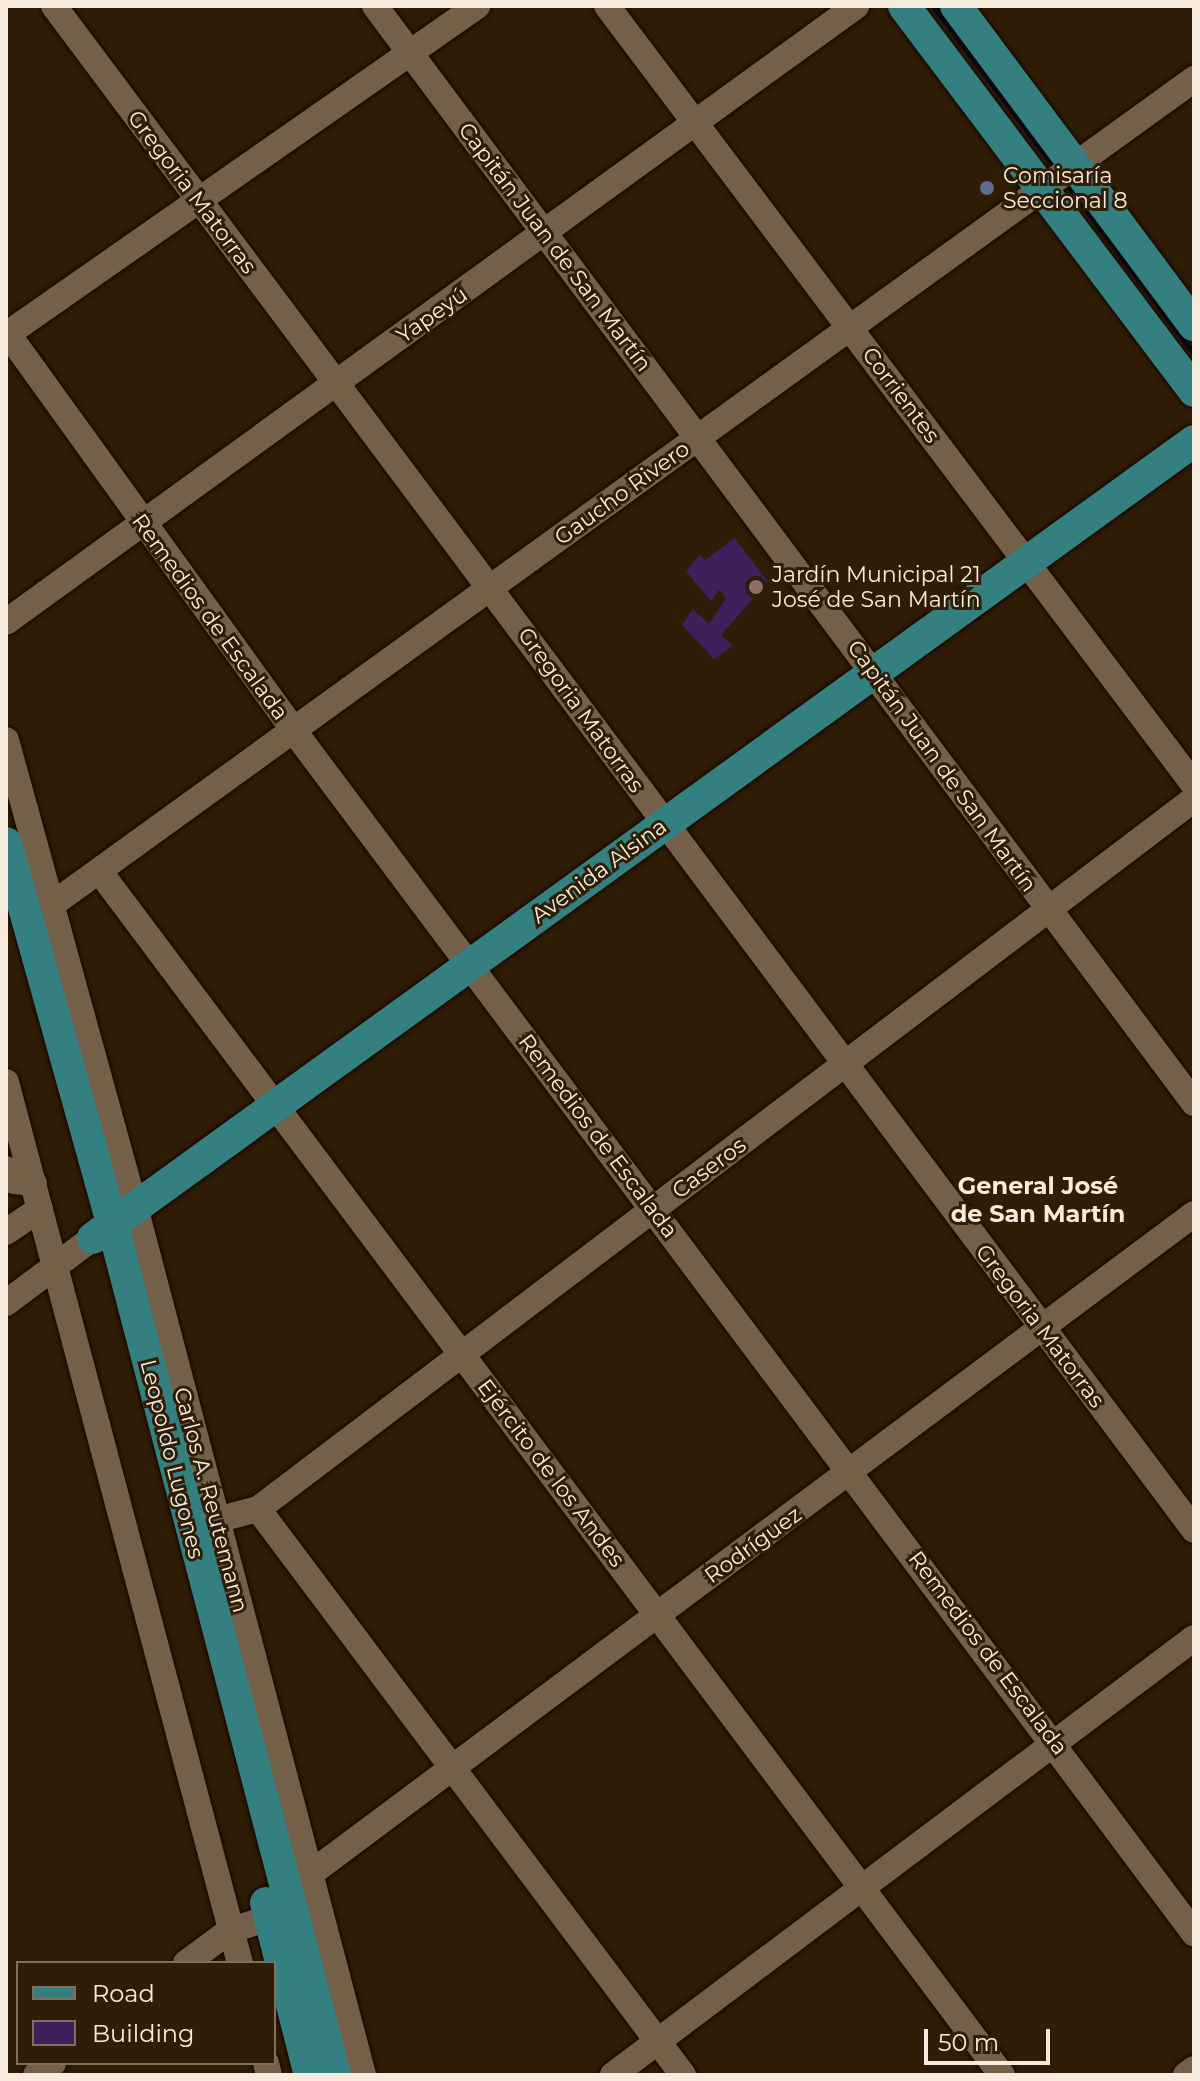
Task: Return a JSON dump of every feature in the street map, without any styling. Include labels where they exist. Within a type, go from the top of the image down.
[{"type":"main road","points":[[904,6],[1194,325]]},
{"type":"main road","points":[[956,6],[1058,178],[1194,391]]},
{"type":"main road","name":"Avenida Alsina","points":[[113,1223],[1194,441]]},
{"type":"main road","name":"Leopoldo Lugones","points":[[6,843],[113,1223],[335,2075]]},
{"type":"main road","name":"Leopoldo Lugones","points":[[6,913],[113,1223],[270,1918],[310,2075]]},
{"type":"street","name":"Gregoria Matorras","points":[[54,6],[491,588],[844,1067],[1194,1530]]},
{"type":"street","name":"Capitán Juan de San Martín","points":[[375,6],[874,670],[1048,911],[1194,1103]]},
{"type":"street","points":[[7,334],[477,6]]},
{"type":"street","name":"Corrientes","points":[[607,6],[1194,785]]},
{"type":"street","name":"Yapeyú","points":[[6,622],[545,235],[856,6]]},
{"type":"street","name":"Gaucho Rivero","points":[[50,906],[1194,79]]},
{"type":"street","name":"Remedios de Escalada","points":[[7,334],[141,524],[294,731],[1055,1743],[1194,1933]]},
{"type":"street","name":"Carlos A. Reutemann","points":[[6,740],[50,906],[113,1223],[216,1520],[363,2075]]},
{"type":"street","name":"Caseros","points":[[216,1520],[258,1509],[1194,799]]},
{"type":"street","name":"Ejército de los Andes","points":[[100,872],[1002,2075]]},
{"type":"street","points":[[6,1083],[239,1961]]},
{"type":"street","points":[[6,1169],[14,1181],[34,1183]]},
{"type":"street","points":[[6,1232],[40,1209]]},
{"type":"street","name":"Rodríguez","points":[[310,1874],[1043,1330],[1194,1214]]},
{"type":"street","name":"Avenida Alsina","points":[[6,1303],[113,1223]]},
{"type":"street","points":[[258,1509],[456,1768],[683,2075]]},
{"type":"street","points":[[613,2075],[862,1892],[1194,1638]]},
{"type":"street","points":[[189,1961],[231,1930],[270,1918]]},
{"type":"street","points":[[1186,2075],[1194,2069]]},
{"type":"building","points":[[735,538],[768,582],[721,635],[733,646],[714,659],[682,625],[693,609],[709,624],[726,598],[719,590],[711,601],[686,571],[700,555],[705,560]]},
{"type":"waterway","points":[[933,6],[1055,168]]},
{"type":"waterway","points":[[1066,183],[1194,354]]},
{"type":"place","name":"Comisaría Seccional 8","points":[[987,188]]},
{"type":"place","name":"Jardín Municipal 21 José de San Martín","points":[[756,587]]},
{"type":"district","name":"General José de San Martín","points":[[1038,1200]]}]
